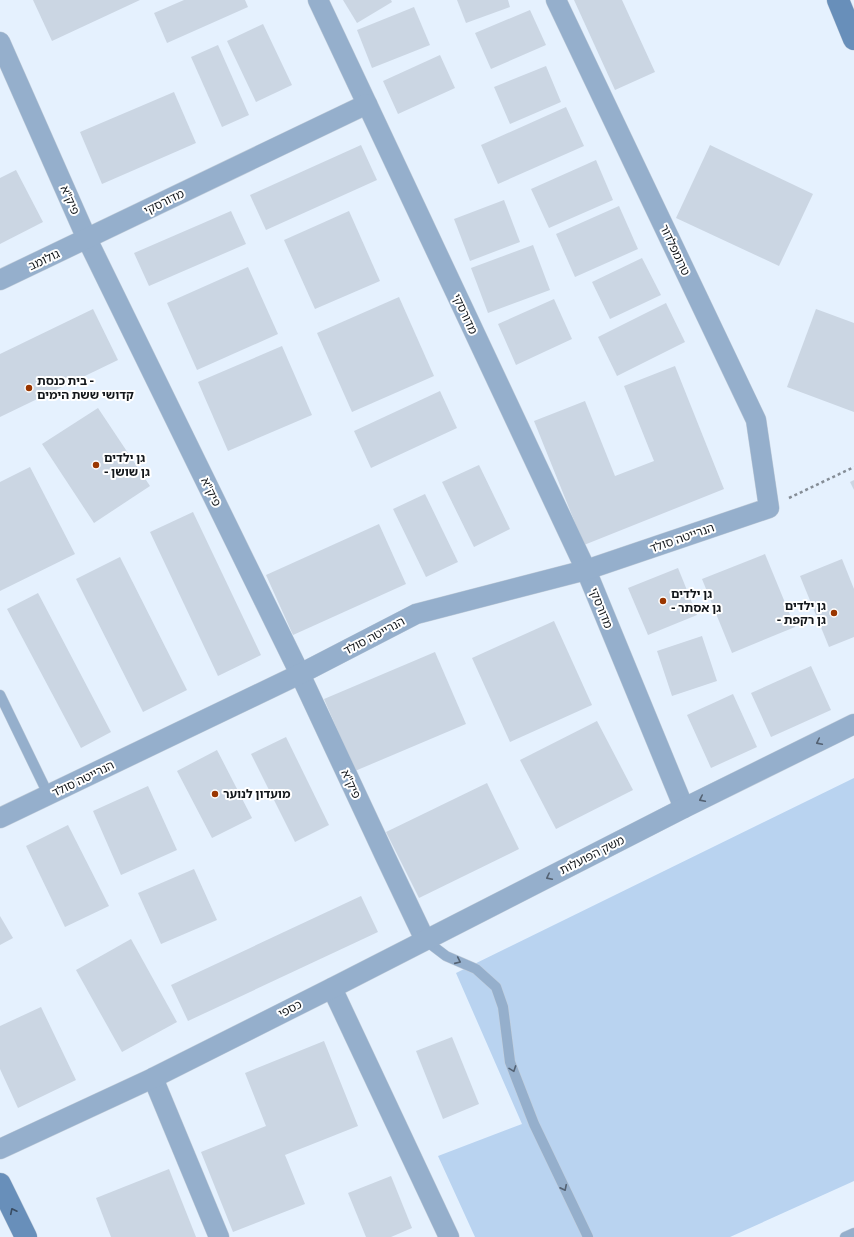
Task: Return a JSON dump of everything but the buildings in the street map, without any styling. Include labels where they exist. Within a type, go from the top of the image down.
[{"type":"street","points":[[318,0],[367,104]]},
{"type":"street","name":"טרומפלדור","points":[[556,0],[756,420],[769,508]]},
{"type":"street","points":[[838,0],[854,38]]},
{"type":"street","name":"פיק\"א","points":[[0,42],[87,239],[300,674],[426,940]]},
{"type":"street","name":"מדורסקי","points":[[87,239],[367,104],[586,570],[684,808]]},
{"type":"street","name":"גולומב","points":[[0,280],[87,239]]},
{"type":"street","name":"הנרייטה סולד","points":[[0,818],[49,796],[300,674],[416,614],[586,570],[769,508]]},
{"type":"street","name":"משק הפועלות","points":[[332,988],[684,808],[854,724]]},
{"type":"street","points":[[332,988],[450,1237]]},
{"type":"street","name":"כספי","points":[[0,1149],[153,1078],[332,988]]},
{"type":"street","points":[[153,1078],[220,1237]]},
{"type":"street","points":[[0,1184],[26,1237]]},
{"type":"lane","points":[[0,695],[49,796]]},
{"type":"lane","points":[[426,940],[446,956],[476,969],[496,987],[503,1007],[510,1062],[534,1124],[588,1237]]},
{"type":"lane","points":[[845,1237],[854,1233]]},
{"type":"path","points":[[769,508],[854,467]]},
{"type":"shaded area","points":[[854,778],[854,1181],[730,1237],[475,1237],[438,1156],[522,1124],[456,973]]},
{"type":"place","name":"בית כנסת - קדושי ששת הימים","points":[[29,388]]},
{"type":"place","name":"גן ילדים - גן שושן","points":[[96,465]]},
{"type":"place","name":"גן ילדים - גן אסתר","points":[[663,601]]},
{"type":"place","name":"גן ילדים - גן רקפת","points":[[834,613]]},
{"type":"place","name":"מועדון לנוער","points":[[215,794]]}]
